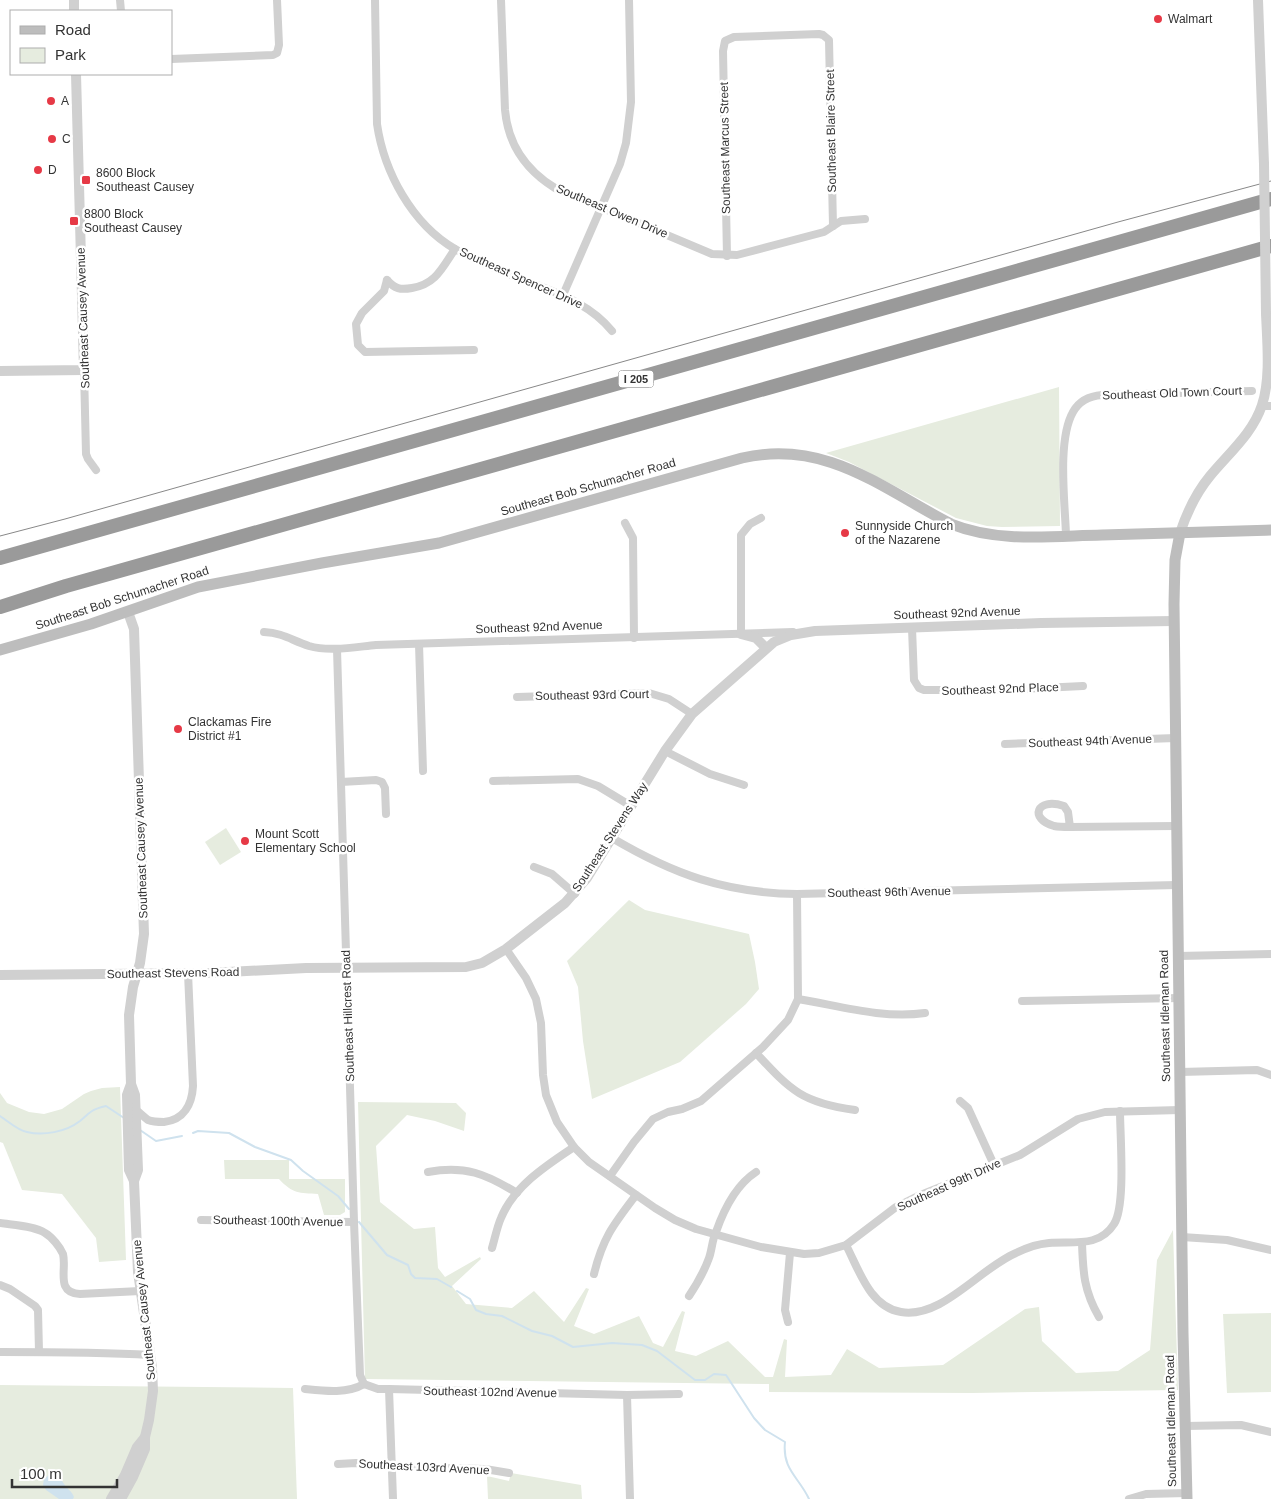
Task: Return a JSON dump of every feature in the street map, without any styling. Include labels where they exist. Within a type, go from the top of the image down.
[{"type":"highway","name":"I 205","points":[[0,558],[1271,199]]},
{"type":"highway","points":[[1,607],[66,586],[1271,246]]},
{"type":"main road","name":"Southeast Bob Schumacher Road","points":[[0,650],[128,612],[179,592],[213,583],[439,543],[742,458],[767,454],[806,455],[836,463],[964,529],[1005,536],[1180,533]]},
{"type":"main road","points":[[1180,533],[1271,530]]},
{"type":"main road","name":"Southeast Idleman Road","points":[[1180,533],[1174,568],[1174,621],[1187,1496]]},
{"type":"street","points":[[172,58],[273,55],[277,53],[279,45],[277,0]]},
{"type":"street","name":"Southeast Spencer Drive","points":[[375,0],[377,124],[391,172],[418,217],[430,230],[455,249],[589,308],[604,320],[612,331]]},
{"type":"street","name":"Southeast Owen Drive","points":[[502,0],[507,126],[511,140],[524,162],[543,180],[555,188],[712,254],[727,256],[824,232],[841,221],[865,219]]},
{"type":"street","points":[[563,295],[620,164],[630,123],[629,0]]},
{"type":"street","points":[[1180,533],[1195,498],[1209,477],[1247,434],[1267,406],[1266,390],[1269,344],[1266,313],[1264,164],[1258,0]]},
{"type":"street","name":"Southeast Marcus Street","points":[[727,256],[723,51],[726,41],[734,37],[820,34],[826,36]]},
{"type":"street","name":"Southeast Blaire Street","points":[[826,36],[829,40],[833,226]]},
{"type":"street","name":"Southeast Causey Avenue","points":[[76,75],[86,454],[96,470]]},
{"type":"street","points":[[455,249],[429,283],[402,290],[394,288],[387,280],[384,291],[366,308],[356,324],[358,345],[365,352],[474,350]]},
{"type":"street","points":[[0,371],[84,370]]},
{"type":"street","name":"Southeast Old Town Court","points":[[1066,535],[1064,444],[1069,422],[1079,404],[1095,396],[1102,395],[1252,391]]},
{"type":"street","points":[[741,634],[740,535],[750,524],[761,518]]},
{"type":"street","points":[[625,523],[633,538],[634,638]]},
{"type":"street","name":"Southeast Causey Avenue","points":[[128,612],[134,629],[143,912],[142,949],[129,1015],[131,1084],[135,1095],[128,1141],[129,1170],[134,1181]]},
{"type":"street","name":"Southeast 92nd Avenue","points":[[264,632],[278,633],[309,646],[337,648],[376,645],[1174,621]]},
{"type":"street","name":"Southeast 92nd Place","points":[[912,628],[914,680],[918,688],[924,690],[992,690],[1083,686]]},
{"type":"street","name":"Southeast Stevens Way","points":[[346,968],[466,967],[482,963],[506,949],[575,894],[587,878],[665,751],[692,714],[766,648],[782,638],[804,632]]},
{"type":"street","name":"Southeast 92nd Avenue","points":[[741,634],[756,638],[766,648]]},
{"type":"street","points":[[419,644],[423,771]]},
{"type":"street","name":"Southeast Hillcrest Road","points":[[337,648],[354,1222],[360,1375],[364,1384]]},
{"type":"street","name":"Southeast 93rd Court","points":[[517,697],[649,693],[669,699],[692,714]]},
{"type":"street","name":"Southeast 94th Avenue","points":[[1005,744],[1176,738]]},
{"type":"street","points":[[665,751],[710,774],[744,785]]},
{"type":"street","points":[[493,781],[578,779],[598,786],[631,806]]},
{"type":"street","points":[[341,782],[376,780],[382,782],[385,788],[386,814]]},
{"type":"street","points":[[1070,827],[1176,826]]},
{"type":"street","name":"Southeast 96th Avenue","points":[[612,838],[660,865],[709,882],[758,892],[797,894],[1177,885]]},
{"type":"street","points":[[534,867],[552,874],[575,894]]},
{"type":"street","points":[[610,1176],[653,1119],[701,1101],[756,1053],[785,1024],[798,999],[797,894]]},
{"type":"street","name":"Southeast 99th Drive","points":[[506,949],[526,978],[536,998],[541,1023],[543,1075],[546,1095],[557,1122],[574,1147],[589,1162],[675,1220],[696,1229],[761,1247],[804,1254],[819,1253],[846,1245],[896,1207],[918,1196],[1020,1155],[1078,1119],[1090,1115],[1120,1111],[1180,1110]]},
{"type":"street","points":[[1178,956],[1271,954]]},
{"type":"street","name":"Southeast Stevens Road","points":[[0,975],[188,973],[346,968]]},
{"type":"street","points":[[133,1112],[158,1122],[174,1120],[188,1108],[192,1097],[188,973]]},
{"type":"street","points":[[1022,1001],[1179,998]]},
{"type":"street","points":[[798,999],[885,1015],[900,1016],[925,1013]]},
{"type":"street","points":[[756,1053],[781,1080],[806,1098],[832,1106],[855,1110]]},
{"type":"street","points":[[1180,1072],[1257,1070],[1271,1075]]},
{"type":"street","points":[[960,1100],[968,1108],[994,1165]]},
{"type":"street","points":[[846,1245],[876,1300],[891,1309],[910,1313],[928,1310],[940,1305],[996,1264],[1016,1253],[1047,1243],[1082,1243],[1104,1234],[1114,1225],[1119,1214],[1121,1202],[1120,1111]]},
{"type":"street","name":"Southeast Causey Avenue","points":[[121,1499],[146,1449],[145,1437],[152,1403],[150,1355],[137,1263],[134,1181],[138,1170],[133,1112]]},
{"type":"street","points":[[492,1248],[502,1216],[517,1193],[546,1166],[574,1147]]},
{"type":"street","points":[[428,1172],[448,1169],[467,1170],[493,1179],[517,1193]]},
{"type":"street","points":[[689,1296],[702,1275],[709,1258],[715,1233],[729,1201],[743,1182],[756,1172]]},
{"type":"street","points":[[594,1274],[599,1253],[609,1231],[636,1195]]},
{"type":"street","name":"Southeast 100th Avenue","points":[[201,1220],[354,1222]]},
{"type":"street","points":[[0,1223],[24,1226],[45,1233],[62,1252],[64,1283],[67,1290],[71,1292],[80,1294],[140,1291]]},
{"type":"street","points":[[1182,1238],[1228,1240],[1271,1250]]},
{"type":"street","points":[[1082,1243],[1084,1282],[1091,1303],[1099,1317]]},
{"type":"street","points":[[788,1322],[784,1310],[790,1253]]},
{"type":"street","points":[[0,1285],[10,1289],[38,1310],[40,1352]]},
{"type":"street","points":[[0,1352],[150,1355]]},
{"type":"street","name":"Southeast 102nd Avenue","points":[[305,1389],[325,1391],[355,1390],[364,1384],[378,1389],[627,1395],[679,1394]]},
{"type":"street","points":[[389,1389],[394,1499]]},
{"type":"street","points":[[627,1395],[630,1499]]},
{"type":"street","points":[[1185,1426],[1241,1426],[1271,1432]]},
{"type":"street","name":"Southeast Causey Avenue","points":[[111,1499],[126,1475],[137,1447],[145,1437]]},
{"type":"street","name":"Southeast 103rd Avenue","points":[[338,1464],[356,1463],[392,1467],[485,1469],[509,1473]]},
{"type":"street","points":[[1129,1499],[1146,1494],[1187,1496]]},
{"type":"green space","points":[[1059,387],[1060,526],[987,526],[956,518],[849,462],[826,453]]},
{"type":"green space","points":[[226,828],[241,852],[220,865],[205,842]]},
{"type":"green space","points":[[629,900],[645,910],[749,934],[759,989],[746,1004],[680,1062],[592,1099],[583,1041],[578,987],[567,961]]},
{"type":"green space","points":[[120,1087],[126,1260],[99,1262],[96,1238],[62,1194],[22,1190],[3,1143],[0,1142],[0,1093],[7,1103],[29,1112],[44,1114],[62,1109],[91,1091]]},
{"type":"green space","points":[[358,1102],[456,1103],[466,1113],[464,1131],[435,1121],[407,1115],[376,1146],[380,1202],[414,1229],[435,1227],[438,1268],[445,1277],[480,1257],[481,1259],[452,1286],[466,1304],[512,1308],[534,1291],[564,1322],[586,1288],[589,1289],[574,1326],[594,1334],[639,1316],[653,1343],[663,1347],[682,1311],[685,1312],[675,1351],[696,1356],[728,1341],[765,1377],[773,1377],[784,1339],[787,1340],[785,1377],[831,1375],[847,1349],[879,1368],[943,1365],[1025,1309],[1039,1307],[1042,1341],[1076,1373],[1118,1371],[1150,1350],[1157,1260],[1173,1230],[1178,1390],[972,1393],[769,1392],[769,1384],[365,1379]]},
{"type":"green space","points":[[224,1160],[289,1160],[289,1179],[345,1179],[345,1212],[340,1215],[324,1215],[318,1194],[297,1192],[288,1188],[279,1179],[225,1179]]},
{"type":"green space","points":[[1271,1313],[1271,1392],[1227,1393],[1223,1314]]},
{"type":"green space","points":[[0,1385],[293,1388],[297,1499],[0,1499]]},
{"type":"green space","points":[[511,1473],[581,1485],[582,1499],[488,1499],[487,1476],[509,1481]]},
{"type":"water","points":[[58,1473],[73,1495],[73,1499],[59,1499],[46,1490],[43,1485],[44,1479],[50,1474]]},
{"type":"waterway","points":[[0,1116],[23,1131],[40,1134],[68,1128],[80,1121],[91,1111],[106,1106],[124,1118]]},
{"type":"waterway","points":[[140,1130],[156,1141],[182,1136]]},
{"type":"waterway","points":[[193,1133],[198,1131],[229,1133],[255,1147],[291,1160],[338,1196],[349,1209]]},
{"type":"waterway","points":[[359,1222],[387,1255],[408,1265],[411,1274],[415,1278],[437,1279],[451,1287]]},
{"type":"waterway","points":[[457,1291],[470,1299],[476,1310],[486,1314],[502,1316],[532,1331],[552,1336],[573,1347],[612,1343],[642,1345],[657,1351],[695,1380],[705,1380],[714,1374],[726,1375],[754,1418],[765,1430],[785,1442],[786,1460],[809,1499]]},
{"type":"tram line","points":[[0,536],[1118,222],[1271,181]]},
{"type":"place","name":"Walmart","points":[[1158,19]]},
{"type":"place","name":"A","points":[[51,101]]},
{"type":"place","name":"C","points":[[52,139]]},
{"type":"place","name":"D","points":[[38,170]]},
{"type":"place","name":"8600 Block Southeast Causey","points":[[86,180]]},
{"type":"place","name":"8800 Block Southeast Causey","points":[[74,221]]},
{"type":"place","name":"Sunnyside Church of the Nazarene","points":[[845,533]]},
{"type":"place","name":"Clackamas Fire District #1","points":[[178,729]]},
{"type":"place","name":"Mount Scott Elementary School","points":[[245,841]]}]
